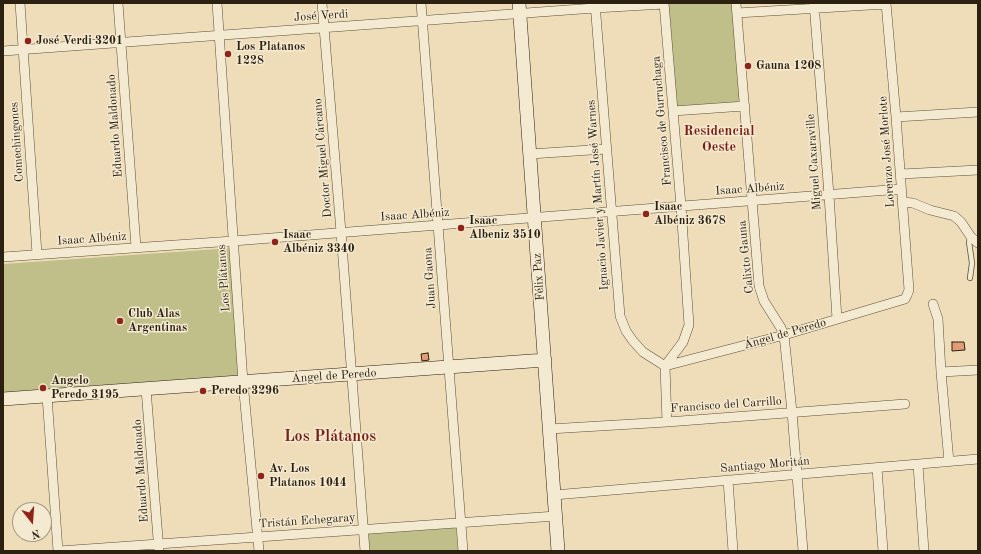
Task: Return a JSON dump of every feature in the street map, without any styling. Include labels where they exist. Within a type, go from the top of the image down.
[{"type":"main road","name":"Félix Paz","points":[[519,8],[558,551]]},
{"type":"main road","name":"Ángel de Peredo","points":[[3,399],[545,360]]},
{"type":"street","name":"Comechingones","points":[[20,3],[37,254]]},
{"type":"street","name":"Eduardo Maldonado","points":[[118,3],[136,248]]},
{"type":"street","name":"Los Plátanos","points":[[217,3],[243,382],[258,536],[258,551]]},
{"type":"street","name":"Doctor Miguel Cárcano","points":[[322,3],[365,551]]},
{"type":"street","name":"Juan Gaona","points":[[421,3],[463,551]]},
{"type":"street","name":"Calixto Gauna","points":[[736,3],[759,286],[764,301],[784,335],[792,412],[803,551]]},
{"type":"street","name":"José Verdi","points":[[3,51],[423,21],[519,8],[664,4]]},
{"type":"street","name":"Francisco de Gurruchaga","points":[[664,4],[681,206],[689,325],[683,342],[664,366]]},
{"type":"street","points":[[737,13],[814,5],[886,4]]},
{"type":"street","name":"Lorenzo José Morlote","points":[[886,4],[901,174],[909,290],[905,299]]},
{"type":"street","name":"Miguel Caxaraville","points":[[814,5],[837,319]]},
{"type":"street","name":"Ignacio Javier y Martín José Warnes","points":[[595,6],[620,316],[626,331],[633,341],[643,352],[664,366]]},
{"type":"street","points":[[673,111],[745,106]]},
{"type":"street","points":[[896,117],[978,112]]},
{"type":"street","points":[[530,154],[606,149]]},
{"type":"street","points":[[901,174],[978,170]]},
{"type":"street","name":"Isaac Albéniz","points":[[3,257],[234,241],[901,189]]},
{"type":"street","points":[[902,202],[913,203],[930,210],[954,216],[961,222],[974,240]]},
{"type":"street","name":"Ángel de Peredo","points":[[664,366],[784,335],[905,299]]},
{"type":"street","points":[[933,304],[938,319],[949,462]]},
{"type":"street","points":[[664,366],[667,422]]},
{"type":"street","points":[[941,372],[978,370]]},
{"type":"street","name":"Eduardo Maldonado","points":[[146,389],[159,547]]},
{"type":"street","points":[[47,396],[59,551]]},
{"type":"street","name":"Francisco del Carrillo","points":[[549,429],[667,422],[905,404]]},
{"type":"street","name":"Santiago Moritán","points":[[554,495],[978,459]]},
{"type":"street","points":[[918,465],[924,551]]},
{"type":"street","points":[[877,468],[883,551]]},
{"type":"street","points":[[728,480],[733,551]]},
{"type":"street","name":"Tristán Echegaray","points":[[59,551],[159,547],[258,536],[556,516]]},
{"type":"lane","points":[[970,278],[972,263],[969,242],[974,240]]},
{"type":"shaded area","points":[[667,3],[733,3],[740,97],[734,104],[680,107],[677,105],[675,100]]},
{"type":"shaded area","name":"Club Alas Argentinas","points":[[232,248],[241,379],[3,395],[3,264]]},
{"type":"shaded area","points":[[456,526],[458,551],[368,551],[367,533]]},
{"type":"building","points":[[952,342],[964,342],[965,350],[952,351]]},
{"type":"building","points":[[428,353],[429,360],[422,361],[421,354]]},
{"type":"place","name":"José Verdi 3201","points":[[28,41]]},
{"type":"place","name":"Los Platanos 1228","points":[[228,54]]},
{"type":"place","name":"Gauna 1208","points":[[748,66]]},
{"type":"place","name":"Isaac Albéniz 3678","points":[[646,214]]},
{"type":"place","name":"Isaac Albeniz 3510","points":[[461,228]]},
{"type":"place","name":"Isaac Albéniz 3340","points":[[275,242]]},
{"type":"place","name":"Club Alas Argentinas","points":[[120,321]]},
{"type":"place","name":"Angelo Peredo 3195","points":[[43,388]]},
{"type":"place","name":"Peredo 3296","points":[[203,391]]},
{"type":"place","name":"Av. Los Platanos 1044","points":[[261,476]]},
{"type":"district","name":"Residencial Oeste","points":[[719,140]]},
{"type":"district","name":"Los Plátanos","points":[[330,437]]}]
